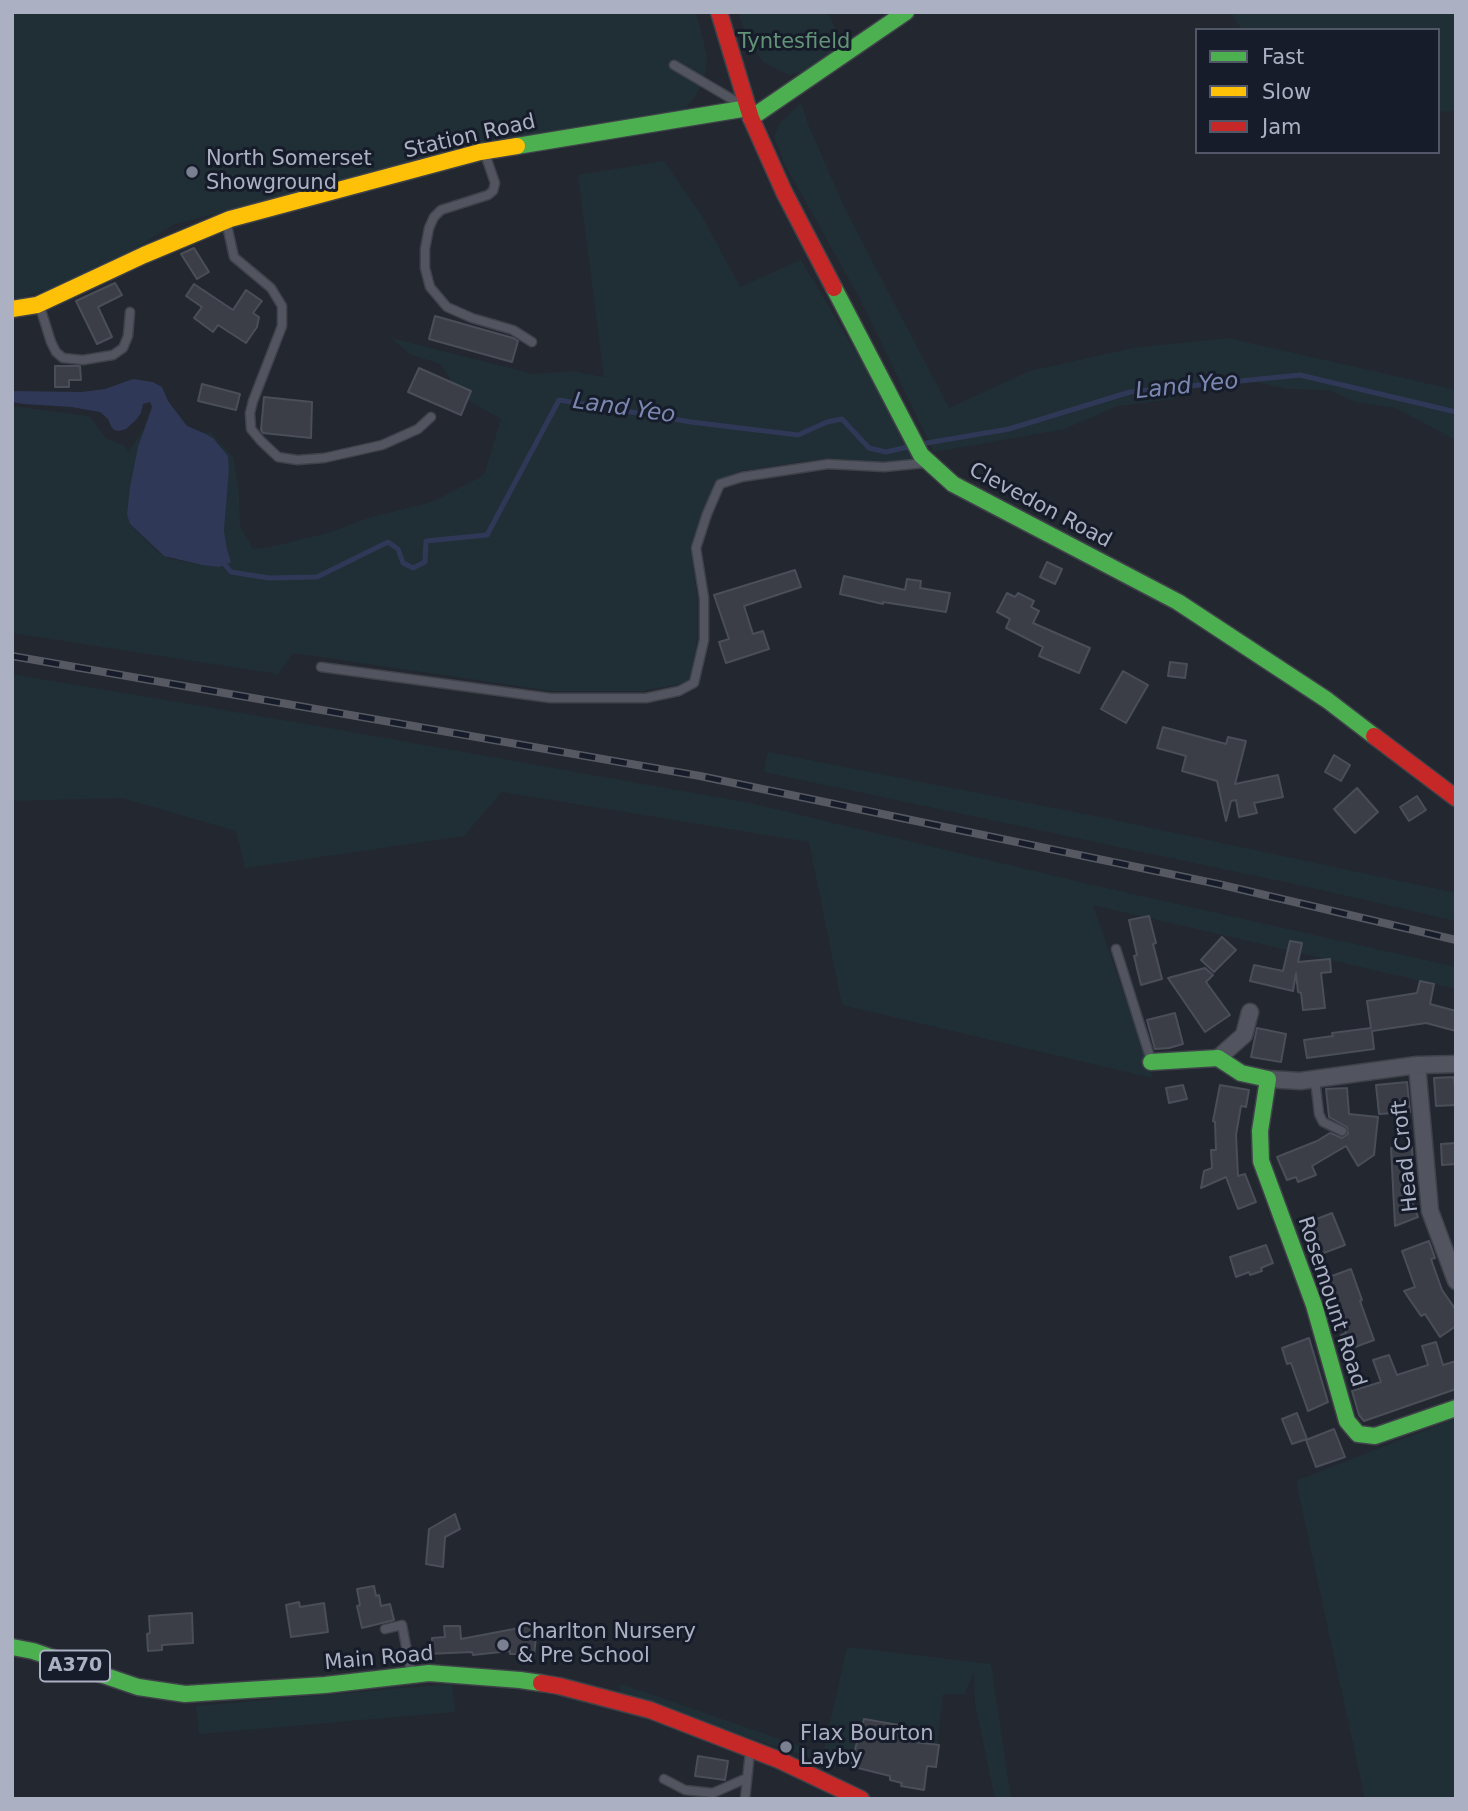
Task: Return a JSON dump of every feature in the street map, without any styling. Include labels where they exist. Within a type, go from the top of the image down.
[{"type":"main road","name":"Clevedon Road","points":[[719,12],[750,113],[784,192],[924,458],[953,484],[1178,602],[1327,700],[1456,798]]},
{"type":"main road","points":[[750,113],[906,12]]},
{"type":"main road","name":"Station Road","points":[[12,309],[40,304],[144,255],[226,221],[484,151],[750,113]]},
{"type":"main road","points":[[1151,1062],[1218,1058],[1241,1073],[1268,1079]]},
{"type":"main road","name":"Rosemount Road","points":[[1268,1079],[1260,1131],[1261,1161],[1314,1305],[1347,1420],[1358,1434],[1375,1436],[1456,1408]]},
{"type":"main road","name":"Main Road","points":[[12,1647],[33,1651],[138,1687],[185,1694],[325,1685],[429,1673],[559,1686],[650,1710],[779,1760],[861,1799]]},
{"type":"street","points":[[1218,1058],[1244,1035],[1250,1012]]},
{"type":"street","points":[[1268,1079],[1300,1081],[1417,1065],[1456,1064]]},
{"type":"street","name":"Head Croft","points":[[1417,1065],[1430,1210],[1456,1281]]},
{"type":"lane","points":[[674,65],[750,113]]},
{"type":"lane","points":[[484,151],[495,183],[494,191],[441,210],[434,217],[425,249],[425,268],[430,287],[447,307],[472,318],[513,330],[532,342]]},
{"type":"lane","points":[[226,221],[234,257],[271,289],[282,306],[282,326],[250,413],[251,429],[278,457],[297,460],[324,458],[382,445],[418,429],[431,417]]},
{"type":"lane","points":[[40,304],[56,352],[63,358],[83,360],[113,355],[123,348],[128,336],[130,312]]},
{"type":"lane","points":[[321,667],[550,698],[646,698],[679,691],[694,684],[704,640],[704,598],[696,548],[720,485],[742,477],[828,464],[884,467],[924,458]]},
{"type":"lane","points":[[1116,949],[1151,1062]]},
{"type":"lane","points":[[1315,1079],[1319,1114],[1323,1122],[1342,1131]]},
{"type":"lane","points":[[385,1629],[402,1625],[412,1675]]},
{"type":"lane","points":[[745,1799],[751,1749]]},
{"type":"lane","points":[[664,1779],[685,1790],[713,1793],[747,1778]]},
{"type":"green space","name":"North Somerset Showground","points":[[12,12],[696,12],[707,56],[704,82],[686,109],[266,201],[175,224],[129,252],[60,286],[12,300]]},
{"type":"green space","name":"Tyntesfield","points":[[738,12],[828,12],[842,44],[807,71],[789,75],[763,62],[748,40]]},
{"type":"green space","points":[[1231,12],[1456,12],[1456,111],[1440,112],[1440,28],[1241,28]]},
{"type":"green space","points":[[801,103],[845,209],[949,408],[1030,371],[1133,348],[1228,338],[1456,390],[1456,440],[1396,408],[1356,402],[1329,390],[1287,389],[1222,374],[1173,399],[1117,406],[1065,429],[934,452],[860,299],[784,163],[774,137],[780,123]]},
{"type":"green space","points":[[664,161],[703,218],[740,287],[801,260],[917,459],[881,462],[827,458],[741,471],[715,481],[690,547],[697,596],[697,640],[690,680],[642,691],[552,691],[293,653],[278,674],[12,633],[12,406],[89,416],[107,439],[123,445],[128,452],[144,429],[130,487],[128,520],[159,553],[171,559],[202,565],[229,557],[224,531],[229,462],[220,444],[206,434],[210,432],[233,457],[239,494],[240,526],[253,549],[328,533],[368,518],[432,502],[484,475],[501,419],[459,395],[441,364],[411,355],[391,338],[533,374],[573,371],[604,377],[578,175]]},
{"type":"green space","points":[[12,674],[750,803],[1084,883],[1456,967],[1456,989],[1093,905],[1153,1078],[842,1005],[809,842],[502,792],[464,836],[245,868],[236,831],[122,798],[12,801]]},
{"type":"green space","points":[[768,752],[1095,816],[1456,893],[1456,921],[1313,888],[764,772]]},
{"type":"green space","points":[[1456,1418],[1456,1799],[1365,1799],[1296,1481]]},
{"type":"green space","points":[[847,1647],[991,1664],[1011,1799],[995,1799],[975,1703],[974,1671],[965,1694],[943,1694],[937,1745],[914,1742],[916,1728],[865,1719],[854,1750],[836,1766],[618,1695],[621,1684],[823,1754]]},
{"type":"green space","points":[[452,1684],[455,1712],[199,1734],[196,1706]]},
{"type":"water","points":[[133,379],[153,382],[162,387],[168,401],[187,426],[214,439],[228,456],[224,531],[231,562],[226,565],[202,565],[164,556],[130,524],[127,515],[130,487],[138,447],[152,407],[150,402],[143,404],[136,420],[126,429],[119,431],[114,430],[100,412],[12,402],[12,391],[82,392],[105,389]]},
{"type":"building","points":[[194,248],[209,272],[197,279],[181,254]]},
{"type":"building","points":[[115,283],[122,295],[98,307],[112,337],[97,344],[76,301]]},
{"type":"building","points":[[194,284],[233,310],[246,290],[262,301],[253,313],[259,317],[257,327],[246,343],[218,325],[213,332],[194,318],[202,307],[186,296]]},
{"type":"building","points":[[435,316],[513,338],[518,341],[512,362],[429,339]]},
{"type":"building","points":[[55,366],[80,366],[81,380],[69,380],[69,387],[55,387]]},
{"type":"building","points":[[419,368],[471,391],[461,415],[408,392]]},
{"type":"building","points":[[202,384],[240,394],[236,410],[198,401]]},
{"type":"building","points":[[264,397],[312,402],[311,438],[263,433]]},
{"type":"building","points":[[1047,562],[1062,569],[1055,584],[1040,577]]},
{"type":"building","points":[[795,570],[801,587],[744,606],[753,634],[763,631],[769,649],[726,663],[719,642],[729,639],[714,595]]},
{"type":"building","points":[[844,576],[905,590],[907,579],[921,581],[920,588],[950,593],[946,612],[883,604],[840,594]]},
{"type":"building","points":[[1007,593],[1015,597],[1018,593],[1034,601],[1031,607],[1039,611],[1033,623],[1090,648],[1079,673],[1039,656],[1043,647],[1006,628],[1010,619],[997,612]]},
{"type":"building","points":[[1170,662],[1187,664],[1185,678],[1168,676]]},
{"type":"building","points":[[1123,671],[1148,685],[1126,723],[1101,709]]},
{"type":"building","points":[[1163,727],[1226,744],[1228,737],[1246,741],[1235,784],[1278,775],[1283,797],[1254,803],[1257,813],[1239,817],[1236,800],[1231,801],[1226,821],[1217,781],[1182,771],[1186,756],[1157,748]]},
{"type":"building","points":[[1334,755],[1350,765],[1341,781],[1325,772]]},
{"type":"building","points":[[1357,788],[1378,812],[1355,833],[1334,809]]},
{"type":"building","points":[[1417,796],[1426,810],[1409,821],[1400,807]]},
{"type":"building","points":[[1149,916],[1162,979],[1141,985],[1129,920]]},
{"type":"building","points":[[1222,937],[1236,950],[1214,972],[1201,960]]},
{"type":"building","points":[[1290,941],[1302,943],[1298,962],[1330,959],[1331,972],[1321,973],[1325,1008],[1303,1010],[1296,973],[1293,991],[1250,981],[1254,965],[1283,971]]},
{"type":"building","points":[[1205,968],[1213,975],[1206,982],[1230,1015],[1205,1032],[1168,978]]},
{"type":"building","points":[[1420,981],[1434,984],[1430,1004],[1456,1011],[1456,1031],[1426,1023],[1372,1031],[1374,1049],[1307,1058],[1304,1040],[1371,1028],[1367,1001],[1417,993]]},
{"type":"building","points":[[1175,1013],[1183,1044],[1155,1049],[1147,1020]]},
{"type":"building","points":[[1257,1028],[1286,1034],[1281,1062],[1251,1057]]},
{"type":"building","points":[[1454,1077],[1456,1105],[1436,1106],[1434,1078]]},
{"type":"building","points":[[1407,1082],[1410,1112],[1379,1114],[1376,1085]]},
{"type":"building","points":[[1183,1085],[1187,1099],[1169,1103],[1166,1088]]},
{"type":"building","points":[[1220,1085],[1249,1090],[1246,1107],[1241,1106],[1236,1135],[1238,1176],[1245,1174],[1256,1202],[1238,1209],[1226,1177],[1201,1188],[1204,1171],[1212,1168],[1211,1150],[1216,1150],[1213,1121]]},
{"type":"building","points":[[1347,1088],[1349,1114],[1378,1117],[1374,1155],[1358,1166],[1346,1146],[1312,1166],[1316,1175],[1298,1182],[1296,1177],[1287,1180],[1277,1157],[1330,1133],[1342,1138],[1348,1134],[1347,1127],[1329,1117],[1326,1089]]},
{"type":"building","points":[[1456,1143],[1456,1164],[1442,1165],[1441,1144]]},
{"type":"building","points":[[1412,1147],[1413,1173],[1402,1174],[1418,1217],[1395,1226],[1391,1148]]},
{"type":"building","points":[[1332,1213],[1345,1245],[1321,1254],[1315,1239],[1311,1241],[1304,1224]]},
{"type":"building","points":[[1429,1241],[1435,1258],[1431,1259],[1442,1290],[1456,1310],[1456,1326],[1440,1337],[1425,1314],[1421,1316],[1404,1291],[1415,1287],[1402,1251]]},
{"type":"building","points":[[1266,1245],[1273,1263],[1261,1268],[1262,1271],[1236,1277],[1230,1257]]},
{"type":"building","points":[[1351,1269],[1374,1340],[1347,1350],[1341,1335],[1346,1333],[1328,1286],[1332,1285],[1329,1277]]},
{"type":"building","points":[[1309,1338],[1328,1402],[1308,1411],[1291,1363],[1287,1364],[1282,1348]]},
{"type":"building","points":[[1436,1342],[1443,1365],[1456,1361],[1456,1389],[1364,1421],[1359,1415],[1352,1391],[1381,1382],[1373,1360],[1389,1355],[1397,1375],[1428,1365],[1422,1346]]},
{"type":"building","points":[[1297,1413],[1307,1439],[1292,1444],[1282,1419]]},
{"type":"building","points":[[1334,1429],[1345,1457],[1316,1467],[1306,1440]]},
{"type":"building","points":[[455,1514],[460,1529],[445,1537],[443,1567],[426,1564],[429,1529]]},
{"type":"building","points":[[374,1586],[381,1606],[390,1604],[394,1620],[362,1628],[357,1606],[360,1605],[357,1589]]},
{"type":"building","points":[[299,1602],[300,1607],[324,1603],[328,1632],[291,1637],[286,1605]]},
{"type":"building","points":[[192,1613],[193,1643],[162,1645],[162,1650],[148,1651],[149,1616]]},
{"type":"building","name":"Charlton Nursery & Pre School","points":[[533,1623],[536,1637],[534,1656],[510,1654],[510,1651],[473,1655],[472,1652],[427,1654],[427,1646],[432,1645],[432,1638],[445,1637],[444,1626],[460,1626],[461,1639]]},
{"type":"building","points":[[864,1719],[916,1728],[914,1742],[939,1745],[936,1767],[927,1766],[924,1790],[901,1786],[902,1783],[890,1780],[890,1776],[850,1766]]},
{"type":"building","points":[[698,1756],[728,1761],[725,1780],[695,1776]]},
{"type":"waterway","name":"Land Yeo","points":[[921,444],[1009,429],[1130,392],[1300,375],[1456,412]]},
{"type":"waterway","name":"Land Yeo","points":[[221,560],[231,572],[269,578],[317,577],[388,542],[398,549],[403,563],[413,568],[425,562],[426,541],[487,535],[559,400],[691,422],[798,435],[827,422],[842,419],[869,448],[886,452],[912,446]]},
{"type":"railway","points":[[12,656],[700,776],[1218,884],[1456,940]]},
{"type":"traffic: fast","points":[[751,118],[906,12]]},
{"type":"traffic: fast","points":[[517,146],[748,108]]},
{"type":"traffic: fast","points":[[834,288],[921,455],[953,484],[1178,602],[1327,700],[1374,736]]},
{"type":"traffic: fast","points":[[1151,1062],[1218,1058],[1241,1073],[1268,1079],[1260,1131],[1261,1161],[1314,1305],[1347,1421],[1358,1434],[1375,1436],[1456,1408]]},
{"type":"traffic: fast","points":[[12,1647],[33,1651],[138,1687],[185,1694],[325,1685],[429,1673],[541,1683]]},
{"type":"traffic: slow","points":[[12,309],[37,305],[144,255],[230,219],[480,152],[517,146]]},
{"type":"traffic: jam","points":[[719,12],[751,118],[784,192],[834,288]]},
{"type":"traffic: jam","points":[[1374,736],[1456,798]]},
{"type":"traffic: jam","points":[[541,1683],[650,1710],[779,1760],[861,1799]]},
{"type":"place","name":"North Somerset Showground","points":[[192,172]]},
{"type":"place","name":"Charlton Nursery & Pre School","points":[[503,1645]]},
{"type":"place","name":"Flax Bourton Layby","points":[[786,1747]]}]
